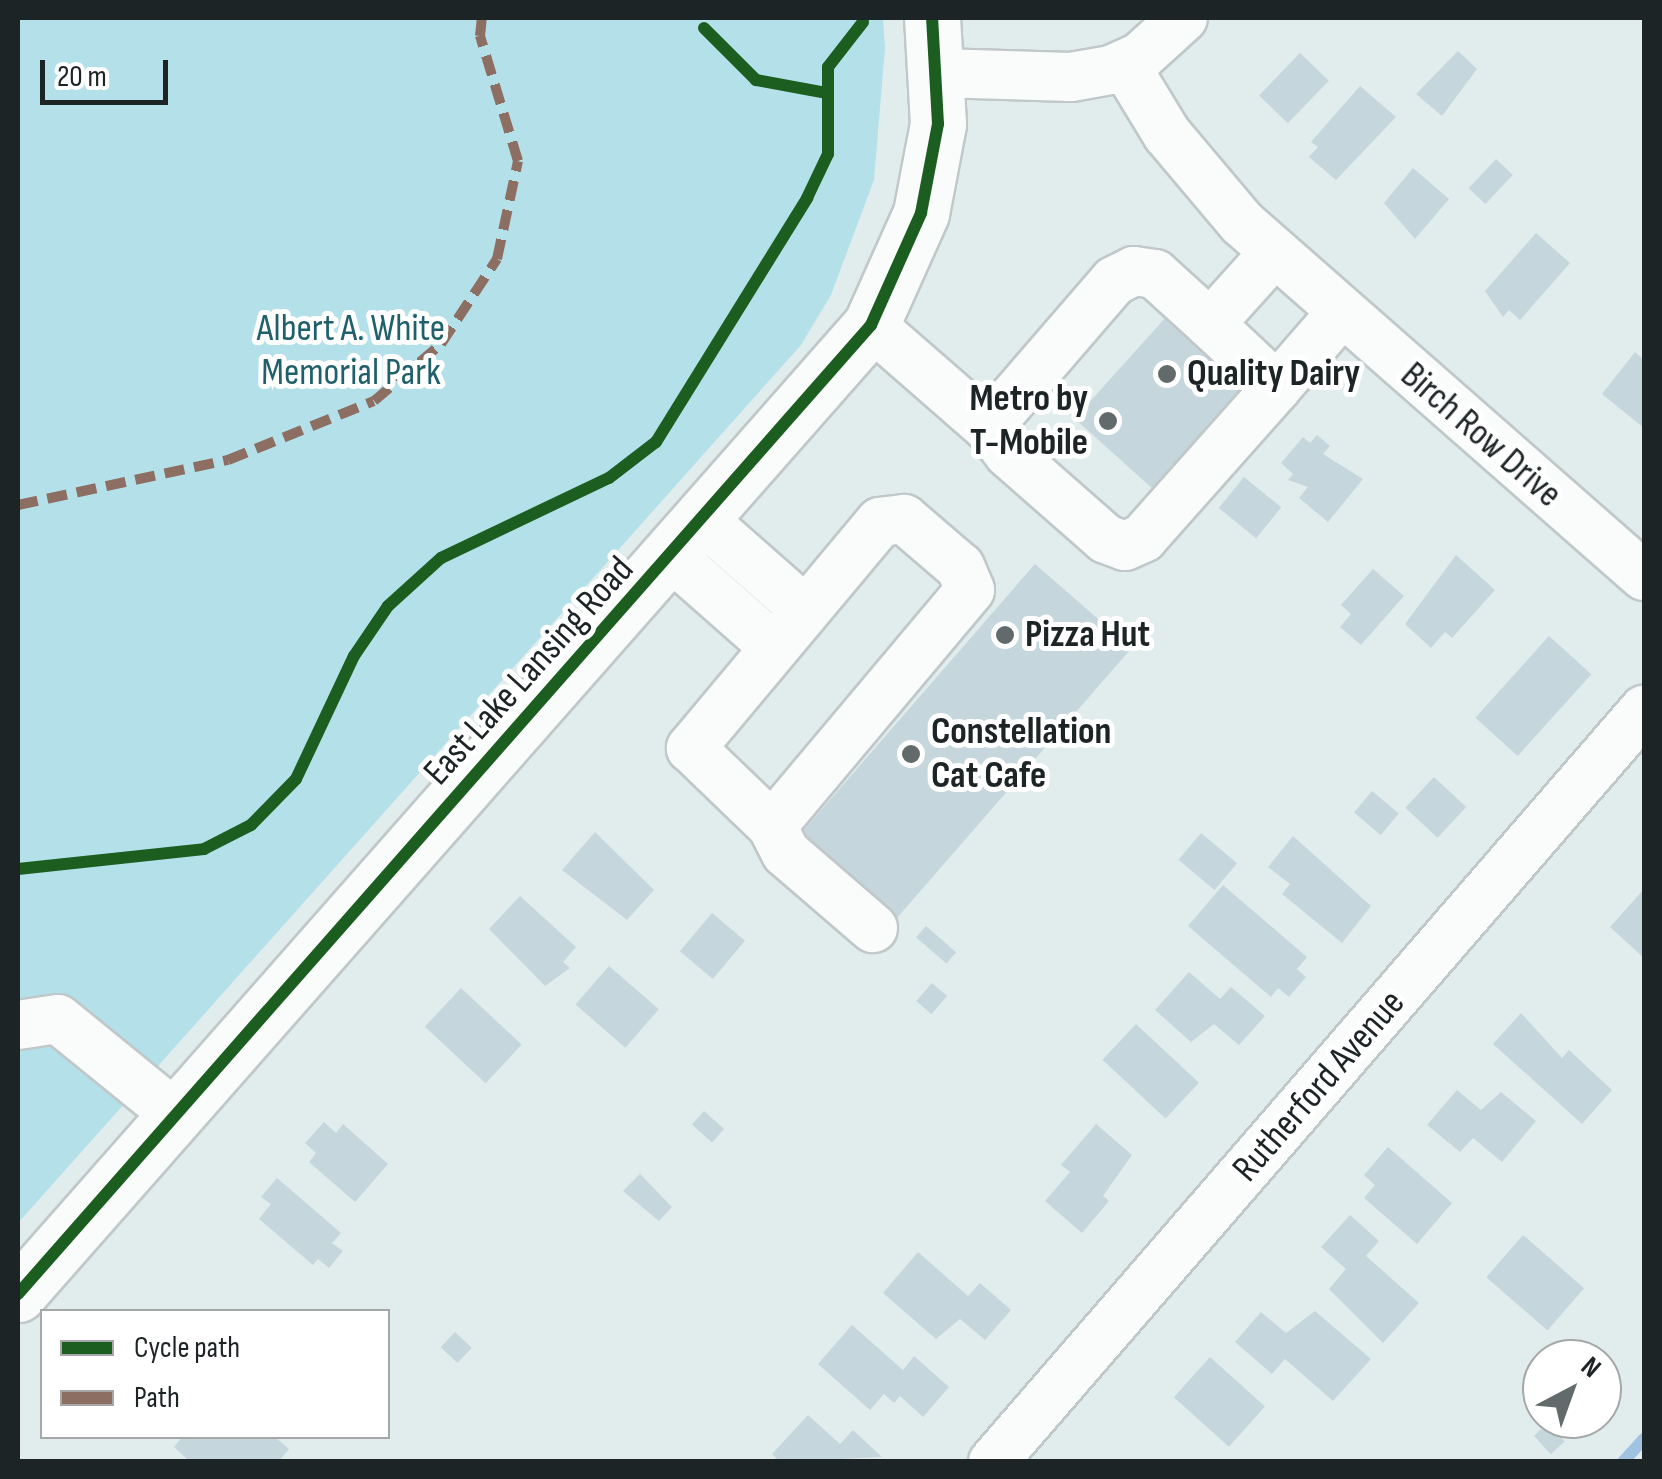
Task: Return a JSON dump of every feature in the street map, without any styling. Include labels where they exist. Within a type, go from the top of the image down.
[{"type":"main road","name":"East Lake Lansing Road","points":[[18,1294],[871,325],[920,213],[939,73],[932,18]]},
{"type":"street","points":[[939,73],[1070,77],[1125,65],[1183,18]]},
{"type":"street","name":"Birch Row Drive","points":[[1125,65],[1189,162],[1274,253],[1644,576]]},
{"type":"street","points":[[1210,324],[1274,253]]},
{"type":"street","points":[[988,427],[1114,281],[1134,271],[1155,274],[1277,386]]},
{"type":"street","points":[[871,325],[988,427],[1050,490],[1125,546],[1143,538],[1341,313]]},
{"type":"street","points":[[772,826],[970,590],[960,567],[891,516],[772,646],[691,748],[772,826],[786,853],[872,928]]},
{"type":"street","points":[[687,538],[804,610]]},
{"type":"street","points":[[687,538],[772,646]]},
{"type":"street","name":"Rutherford Avenue","points":[[993,1462],[1644,710]]},
{"type":"street","points":[[18,1025],[36,1018],[69,1025],[176,1115]]},
{"type":"green space","name":"Albert A. White Memorial Park","points":[[18,18],[883,18],[885,48],[874,180],[831,295],[801,345],[18,1223]]},
{"type":"building","points":[[1458,51],[1477,69],[1442,116],[1416,94]]},
{"type":"building","points":[[1300,53],[1329,81],[1288,123],[1259,95]]},
{"type":"building","points":[[1360,86],[1396,117],[1336,180],[1309,157],[1318,147],[1311,142]]},
{"type":"building","points":[[1496,159],[1513,175],[1486,204],[1469,188]]},
{"type":"building","points":[[1413,168],[1449,199],[1415,239],[1384,203]]},
{"type":"building","points":[[1536,233],[1570,263],[1520,320],[1509,310],[1503,317],[1485,291]]},
{"type":"building","points":[[1167,316],[1247,388],[1155,491],[1075,419]]},
{"type":"building","points":[[1635,352],[1644,360],[1644,428],[1602,394]]},
{"type":"building","points":[[1317,435],[1330,446],[1323,454],[1363,479],[1328,522],[1299,498],[1308,487],[1288,480],[1293,474],[1281,463],[1303,437],[1310,443]]},
{"type":"building","points":[[1244,477],[1281,507],[1256,538],[1219,508]]},
{"type":"building","points":[[1456,555],[1495,590],[1452,638],[1445,632],[1431,648],[1405,624]]},
{"type":"building","points":[[1035,564],[1132,648],[895,920],[798,836]]},
{"type":"building","points":[[1373,569],[1404,596],[1361,645],[1340,627],[1351,614],[1341,605]]},
{"type":"building","points":[[1549,636],[1591,674],[1518,756],[1475,718]]},
{"type":"building","points":[[1434,777],[1466,807],[1438,838],[1405,808]]},
{"type":"building","points":[[1372,791],[1399,813],[1381,835],[1354,812]]},
{"type":"building","points":[[595,832],[654,890],[627,920],[562,870]]},
{"type":"building","points":[[1201,833],[1237,863],[1215,890],[1179,860]]},
{"type":"building","points":[[1293,836],[1371,906],[1342,943],[1282,894],[1290,884],[1268,867]]},
{"type":"building","points":[[1223,885],[1307,957],[1297,969],[1306,977],[1289,997],[1278,988],[1271,997],[1188,926]]},
{"type":"building","points":[[1644,889],[1644,958],[1610,927]]},
{"type":"building","points":[[520,896],[576,947],[563,962],[570,968],[545,986],[489,929]]},
{"type":"building","points":[[712,913],[745,941],[713,979],[680,951]]},
{"type":"building","points":[[926,926],[956,952],[946,964],[916,937]]},
{"type":"building","points":[[609,966],[659,1009],[625,1048],[576,1004]]},
{"type":"building","points":[[1189,972],[1220,999],[1231,987],[1265,1016],[1239,1045],[1214,1024],[1191,1042],[1155,1010]]},
{"type":"building","points":[[932,983],[947,996],[931,1014],[916,1001]]},
{"type":"building","points":[[461,988],[522,1045],[486,1083],[425,1027]]},
{"type":"building","points":[[1521,1013],[1562,1058],[1569,1050],[1612,1090],[1582,1124],[1493,1044]]},
{"type":"building","points":[[1136,1024],[1199,1083],[1165,1118],[1103,1060]]},
{"type":"building","points":[[1457,1090],[1481,1110],[1501,1092],[1536,1121],[1502,1162],[1473,1138],[1460,1152],[1427,1125]]},
{"type":"building","points":[[704,1111],[724,1129],[712,1142],[692,1124]]},
{"type":"building","points":[[324,1122],[336,1133],[343,1124],[388,1164],[355,1202],[309,1162],[316,1153],[305,1143]]},
{"type":"building","points":[[1096,1124],[1132,1155],[1103,1196],[1109,1201],[1082,1233],[1045,1201],[1070,1172],[1061,1165]]},
{"type":"building","points":[[1388,1147],[1452,1203],[1417,1244],[1364,1198],[1375,1185],[1364,1175]]},
{"type":"building","points":[[640,1174],[672,1207],[659,1221],[623,1191]]},
{"type":"building","points":[[277,1178],[341,1233],[332,1243],[343,1251],[329,1268],[318,1259],[313,1265],[259,1219],[271,1204],[261,1197]]},
{"type":"building","points":[[1350,1215],[1379,1241],[1366,1256],[1419,1303],[1383,1343],[1329,1289],[1346,1269],[1321,1247]]},
{"type":"building","points":[[1523,1235],[1584,1288],[1547,1330],[1486,1277]]},
{"type":"building","points":[[918,1252],[968,1296],[980,1283],[1011,1310],[985,1340],[960,1319],[936,1339],[883,1293]]},
{"type":"building","points":[[1315,1311],[1371,1359],[1333,1401],[1285,1359],[1272,1374],[1235,1342],[1261,1312],[1286,1333]]},
{"type":"building","points":[[852,1325],[903,1370],[914,1356],[949,1387],[923,1417],[900,1396],[894,1403],[884,1394],[870,1410],[818,1364]]},
{"type":"building","points":[[455,1332],[472,1348],[457,1363],[441,1347]]},
{"type":"building","points":[[1210,1357],[1265,1407],[1229,1447],[1174,1397]]},
{"type":"building","points":[[808,1415],[840,1444],[853,1430],[882,1457],[780,1462],[772,1454]]},
{"type":"building","points":[[181,1439],[277,1439],[289,1449],[278,1462],[190,1462],[174,1447]]},
{"type":"building","points":[[1537,1439],[1562,1439],[1565,1442],[1551,1454]]},
{"type":"waterway","points":[[1623,1462],[1644,1439]]},
{"type":"marked path","points":[[18,505],[228,460],[374,401],[441,344],[497,259],[518,161],[480,36],[482,18]]},
{"type":"cycle path","points":[[18,1294],[871,325],[921,213],[938,124],[932,18]]},
{"type":"cycle path","points":[[18,869],[204,849],[251,825],[296,779],[354,656],[388,606],[441,558],[609,478],[656,442],[807,198],[828,154],[828,67],[863,22]]},
{"type":"cycle path","points":[[704,28],[756,80],[827,93]]},
{"type":"place","name":"Quality Dairy","points":[[1167,374]]},
{"type":"place","name":"Metro by T-Mobile","points":[[1108,421]]},
{"type":"place","name":"Pizza Hut","points":[[1005,635]]},
{"type":"place","name":"Constellation Cat Cafe","points":[[911,754]]}]
